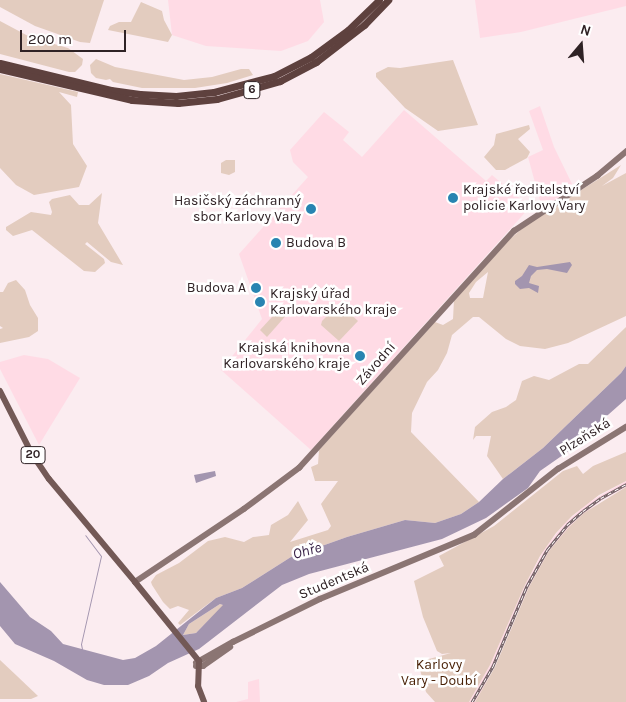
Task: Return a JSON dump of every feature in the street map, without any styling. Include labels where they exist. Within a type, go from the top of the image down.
[{"type":"highway","name":"6","points":[[90,88],[176,96],[214,92],[274,76],[311,57],[348,30],[379,0]]},
{"type":"highway","name":"6","points":[[0,69],[73,84],[132,100],[178,103],[216,98],[249,91],[280,81],[316,62],[346,40],[388,0]]},
{"type":"highway","name":"6","points":[[0,63],[73,84]]},
{"type":"main road","name":"20","points":[[0,391],[32,454],[49,479],[135,582],[197,663]]},
{"type":"main road","points":[[197,663],[197,687]]},
{"type":"main road","points":[[197,663],[197,687],[203,702]]},
{"type":"street","name":"Závodní","points":[[135,582],[244,509],[299,468],[514,231],[596,176],[626,152]]},
{"type":"street","name":"Plzeňská","points":[[442,549],[474,535],[493,523],[558,469],[626,427]]},
{"type":"street","name":"Studentská","points":[[197,663],[318,600],[442,549]]},
{"type":"shaded area","points":[[168,0],[320,0],[324,22],[308,41],[281,51],[206,46],[172,35]]},
{"type":"shaded area","points":[[475,0],[626,0],[626,6],[521,32],[480,38]]},
{"type":"shaded area","points":[[540,106],[554,147],[575,190],[542,208],[528,157],[543,150],[529,111]]},
{"type":"shaded area","points":[[404,110],[486,181],[492,175],[530,207],[311,450],[221,370],[262,319],[239,254],[308,177],[293,162],[290,150],[324,112],[349,132],[343,140],[362,157]]},
{"type":"shaded area","points":[[570,262],[572,265],[567,273],[547,269],[537,270],[531,276],[529,283],[539,286],[538,293],[529,288],[520,289],[515,284],[515,281],[522,276],[529,265],[537,267]]},
{"type":"shaded area","points":[[24,355],[48,359],[80,378],[39,445],[0,369],[0,362]]},
{"type":"shaded area","points":[[626,366],[626,399],[600,422],[583,441],[540,471],[528,488],[486,518],[442,539],[309,574],[282,585],[199,649],[168,663],[149,676],[128,685],[104,685],[87,680],[54,661],[15,644],[0,626],[0,582],[30,617],[51,631],[63,644],[123,660],[135,658],[156,646],[216,598],[242,588],[291,557],[347,537],[405,520],[435,523],[461,514],[479,502],[503,479],[543,448]],"holes":[[[220,604],[223,605],[196,633],[183,635],[189,624]]]},
{"type":"shaded area","points":[[215,471],[216,476],[196,483],[194,475]]},
{"type":"shaded area","points":[[626,481],[626,487],[602,500],[576,520],[549,551],[529,587],[483,689],[475,702],[469,702],[490,665],[525,585],[545,548],[565,523],[589,502]]},
{"type":"shaded area","points":[[259,679],[260,702],[236,702],[248,699],[248,682]]},
{"type":"green space","points":[[0,0],[104,0],[90,43],[80,42],[35,26],[0,7]]},
{"type":"green space","points":[[141,2],[162,11],[164,20],[172,35],[168,42],[108,30],[110,26],[119,22],[131,22]]},
{"type":"green space","points":[[0,21],[30,37],[68,48],[83,59],[82,65],[75,72],[69,72],[0,54]]},
{"type":"green space","points":[[96,59],[115,67],[184,80],[212,77],[241,69],[249,69],[253,75],[227,83],[195,88],[142,88],[113,82],[110,79],[96,78],[91,73],[90,65]]},
{"type":"green space","points":[[453,60],[478,125],[438,131],[405,108],[376,77],[376,73],[388,67],[400,68]]},
{"type":"green space","points":[[0,74],[78,92],[77,97],[59,92],[71,105],[73,144],[87,166],[79,187],[34,195],[16,185],[0,168]]},
{"type":"green space","points":[[529,125],[530,129],[518,139],[530,152],[527,158],[505,170],[496,170],[484,157],[494,145],[496,134]]},
{"type":"green space","points":[[226,160],[235,160],[235,172],[229,175],[221,173],[221,163]]},
{"type":"green space","points":[[621,165],[613,178],[602,186],[626,173],[626,316],[568,343],[545,349],[520,346],[506,339],[479,317],[473,317],[452,335],[447,353],[438,370],[427,382],[412,413],[411,432],[479,502],[461,514],[435,523],[405,520],[347,537],[291,557],[242,588],[216,598],[180,625],[178,623],[189,610],[178,606],[170,609],[163,602],[151,582],[156,575],[179,563],[208,541],[225,537],[244,542],[253,537],[269,535],[271,525],[288,515],[298,501],[308,520],[290,542],[328,530],[331,526],[321,504],[338,481],[315,481],[311,467],[318,464],[319,450],[435,322],[443,325],[453,319],[454,300],[509,240],[527,224]],"holes":[[[488,272],[483,298],[470,298],[469,293],[476,282]]]},
{"type":"green space","points":[[102,193],[98,223],[123,265],[111,262],[87,242],[85,244],[104,259],[105,263],[95,272],[84,271],[32,230],[13,236],[6,230],[6,227],[31,212],[51,215],[49,202],[52,199],[70,195],[79,205],[89,205]]},
{"type":"green space","points":[[16,280],[25,290],[30,305],[38,318],[38,331],[29,337],[0,343],[0,329],[3,328],[0,326],[0,292],[3,292],[8,283]]},
{"type":"green space","points":[[283,305],[290,311],[267,337],[260,330]]},
{"type":"green space","points":[[338,305],[341,305],[358,321],[339,341],[321,325],[322,321]]},
{"type":"green space","points":[[626,327],[626,366],[621,373],[543,448],[503,479],[487,456],[491,436],[476,436],[473,440],[475,427],[492,412],[506,407],[516,400],[522,381],[534,376],[549,380],[579,364],[588,364]]},
{"type":"green space","name":"Karlovy Vary - Doubí","points":[[626,452],[626,481],[599,495],[572,516],[556,533],[540,556],[525,585],[490,665],[469,702],[435,702],[426,692],[418,662],[451,653],[442,654],[437,651],[423,617],[414,581],[444,566],[439,556],[494,526],[563,471],[577,466],[583,474],[593,466]]},
{"type":"green space","points":[[626,487],[626,702],[475,702],[495,667],[529,587],[549,551],[569,527],[584,513]]},
{"type":"green space","points":[[220,604],[224,605],[196,633],[183,635],[189,624]]},
{"type":"green space","points":[[0,660],[38,696],[31,699],[0,699]]},
{"type":"waterway","points":[[82,649],[81,644],[101,556],[85,535]]},
{"type":"railway","points":[[472,702],[493,666],[527,586],[547,550],[567,525],[583,511],[626,484]]},
{"type":"place","name":"Krajské ředitelství policie Karlovy Vary","points":[[453,198]]},
{"type":"place","name":"Hasičský záchranný sbor Karlovy Vary","points":[[311,209]]},
{"type":"place","name":"Budova B","points":[[276,243]]},
{"type":"place","name":"Budova A","points":[[256,288]]},
{"type":"place","name":"Krajský úřad Karlovarského kraje","points":[[260,302]]},
{"type":"place","name":"Krajská knihovna Karlovarského kraje","points":[[360,356]]},
{"type":"water label","name":"Ohře","points":[[307,551]]}]
